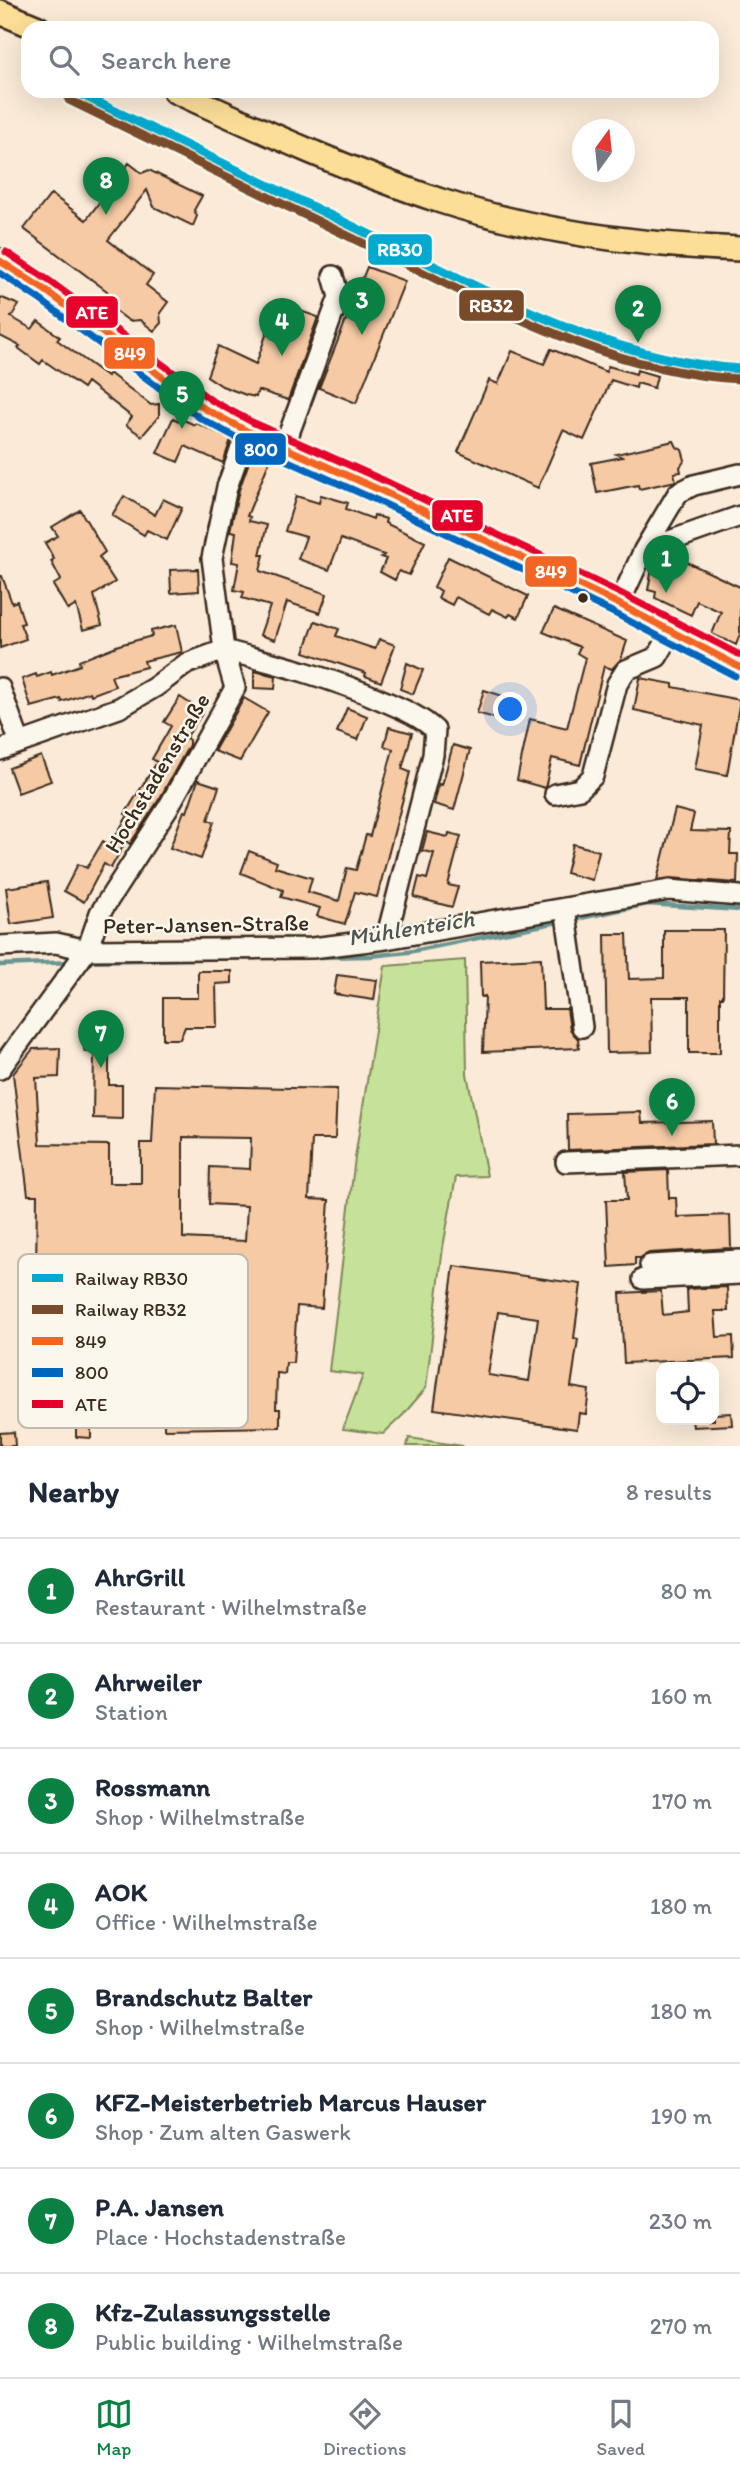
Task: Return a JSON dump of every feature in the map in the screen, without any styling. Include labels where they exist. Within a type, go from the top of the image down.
[{"type":"main road","points":[[0,12],[21,21]]},
{"type":"main road","points":[[190,98],[307,151],[396,185],[480,212],[582,234],[671,246],[740,249]]},
{"type":"main road","points":[[0,261],[45,290],[205,408],[247,431],[468,531],[620,604],[740,667]]},
{"type":"street","points":[[284,447],[339,297],[333,276]]},
{"type":"street","name":"Hochstadenstraße","points":[[0,1069],[81,958],[100,913],[169,806],[235,688],[224,650],[212,558],[227,487],[247,431]]},
{"type":"street","points":[[620,604],[644,550],[678,493],[694,485],[740,474]]},
{"type":"street","points":[[644,550],[740,516]]},
{"type":"street","points":[[555,794],[580,789],[593,776],[617,684],[626,670],[657,657],[672,632]]},
{"type":"street","points":[[0,750],[119,708],[155,687],[186,664],[224,650],[308,671],[357,689],[425,720],[435,730],[433,755],[386,939]]},
{"type":"street","points":[[0,688],[20,743]]},
{"type":"street","name":"Peter-Jansen-Straße","points":[[0,946],[56,943],[81,958],[312,948],[566,916],[669,890],[740,896]]},
{"type":"street","points":[[566,916],[582,1027]]},
{"type":"street","points":[[566,1162],[740,1154]]},
{"type":"street","points":[[740,1260],[646,1272],[740,1274]]},
{"type":"green space","points":[[465,960],[467,1074],[487,1176],[456,1177],[443,1247],[426,1388],[383,1434],[343,1429],[363,1375],[329,1371],[355,1158],[385,966]]},
{"type":"green space","points":[[409,1438],[463,1446],[407,1446]]},
{"type":"building","points":[[129,163],[142,173],[149,170],[202,196],[194,210],[197,216],[193,226],[154,207],[147,190],[108,240],[153,275],[146,285],[168,302],[160,313],[161,323],[154,331],[140,320],[129,321],[108,305],[107,291],[24,229],[51,194],[86,220]]},
{"type":"building","points":[[367,267],[405,281],[356,403],[319,388]]},
{"type":"building","points":[[0,297],[19,305],[11,317],[32,329],[38,321],[60,337],[57,340],[107,376],[109,373],[151,405],[159,404],[159,416],[142,436],[126,425],[132,417],[87,382],[83,388],[43,360],[40,364],[18,348],[20,346],[0,336]]},
{"type":"building","points":[[277,303],[318,317],[288,400],[258,390],[256,397],[246,395],[222,386],[207,376],[218,346],[256,364]]},
{"type":"building","points":[[551,349],[606,372],[608,366],[636,374],[637,370],[657,376],[654,388],[637,383],[636,388],[611,380],[584,440],[563,430],[538,488],[458,452],[489,380],[498,384],[512,351],[544,364]]},
{"type":"building","points":[[173,418],[195,425],[196,423],[231,439],[223,463],[185,446],[178,462],[157,453]]},
{"type":"building","points":[[674,441],[682,450],[685,460],[680,467],[681,472],[674,473],[676,481],[639,489],[638,485],[597,493],[591,463],[622,457],[616,454]]},
{"type":"building","points":[[253,451],[270,460],[247,516],[250,517],[249,521],[267,525],[260,555],[264,555],[260,571],[327,594],[320,613],[287,602],[275,640],[260,635],[270,606],[242,598],[244,592],[234,590],[239,563],[232,562],[236,532],[230,531],[239,490]]},
{"type":"building","points":[[321,495],[348,503],[346,509],[373,519],[374,515],[386,519],[385,523],[425,542],[409,575],[399,571],[395,580],[380,572],[386,559],[381,557],[384,555],[341,539],[329,570],[298,559],[306,537],[285,531],[296,496],[319,503]]},
{"type":"building","points":[[124,496],[155,515],[163,499],[182,508],[167,540],[147,530],[144,535],[112,515]]},
{"type":"building","points":[[80,510],[105,552],[99,557],[115,582],[94,595],[102,625],[83,630],[76,605],[68,610],[53,585],[61,580],[45,543],[58,536],[52,527]]},
{"type":"building","points":[[670,554],[740,587],[740,634],[736,645],[712,634],[721,612],[697,601],[691,615],[655,598],[656,592],[648,590],[653,563],[656,559]]},
{"type":"building","points":[[448,557],[528,596],[518,618],[510,614],[508,617],[492,609],[489,614],[456,597],[452,605],[438,598],[441,591],[434,587]]},
{"type":"building","points":[[198,569],[199,591],[171,593],[170,570]]},
{"type":"building","points":[[0,576],[12,603],[17,601],[24,623],[20,624],[26,639],[0,648]]},
{"type":"building","points":[[554,609],[627,641],[621,659],[612,669],[604,666],[580,765],[552,758],[545,788],[517,780],[530,719],[567,728],[585,658],[577,653],[580,647],[543,632]]},
{"type":"building","points":[[315,621],[339,629],[336,636],[375,649],[379,639],[395,645],[381,682],[365,676],[366,673],[304,652]]},
{"type":"building","points":[[176,625],[182,652],[144,661],[146,667],[111,676],[115,686],[91,695],[90,692],[62,702],[61,699],[31,707],[22,679],[51,672],[52,675],[80,665],[79,661],[119,645],[152,636],[151,631]]},
{"type":"building","points":[[407,663],[423,670],[413,694],[400,689]]},
{"type":"building","points":[[254,671],[276,676],[275,689],[254,688]]},
{"type":"building","points":[[640,678],[740,700],[727,775],[695,769],[703,725],[634,710]]},
{"type":"building","points":[[484,690],[506,697],[498,719],[477,713]]},
{"type":"building","points":[[180,697],[203,712],[186,738],[189,745],[160,798],[130,844],[126,841],[111,868],[104,864],[84,902],[64,891],[78,864],[87,868],[103,841],[110,845],[128,815],[125,814],[157,762],[152,759],[171,726],[164,722]]},
{"type":"building","points":[[244,698],[268,712],[240,761],[214,751]]},
{"type":"building","points":[[347,708],[367,716],[358,740],[337,732]]},
{"type":"building","points":[[389,727],[412,733],[402,769],[410,772],[377,897],[355,892],[345,924],[317,916],[320,908],[281,897],[283,890],[241,873],[249,851],[277,862],[275,867],[312,878],[308,892],[339,901],[347,868],[356,870],[366,835],[370,836],[393,749],[384,746]]},
{"type":"building","points":[[453,745],[470,750],[454,810],[434,804]]},
{"type":"building","points":[[41,756],[51,781],[18,793],[9,768]]},
{"type":"building","points":[[198,780],[219,787],[208,820],[214,822],[201,859],[170,848]]},
{"type":"building","points":[[675,809],[694,814],[690,831],[731,832],[730,854],[738,854],[737,883],[670,878],[657,880]]},
{"type":"building","points":[[427,832],[448,837],[449,833],[461,836],[448,885],[458,887],[452,907],[414,897],[419,877],[427,879],[434,853],[422,851]]},
{"type":"building","points":[[573,844],[599,851],[592,880],[566,873]]},
{"type":"building","points":[[47,882],[53,918],[11,924],[6,888]]},
{"type":"building","points":[[664,930],[724,930],[720,1053],[689,1053],[689,997],[651,997],[652,1052],[607,1053],[605,934],[627,934],[629,979],[664,978]]},
{"type":"building","points":[[541,958],[543,1009],[567,1009],[570,1029],[578,1039],[579,1048],[483,1052],[485,996],[481,997],[480,961]]},
{"type":"building","points":[[198,971],[232,971],[232,983],[216,984],[217,1027],[185,1027],[180,1039],[163,1039],[163,998],[198,998]]},
{"type":"building","points":[[337,975],[377,980],[374,1000],[334,994]]},
{"type":"building","points":[[84,1027],[109,1028],[109,1085],[122,1085],[122,1119],[93,1118],[94,1052],[85,1052]]},
{"type":"building","points":[[60,1048],[59,1077],[36,1078],[40,1144],[109,1145],[109,1183],[141,1183],[141,1143],[152,1143],[155,1085],[337,1089],[335,1139],[312,1139],[309,1199],[329,1200],[322,1308],[297,1306],[293,1363],[286,1363],[285,1374],[277,1373],[276,1409],[280,1409],[280,1427],[248,1428],[248,1254],[36,1254],[37,1195],[28,1195],[13,1074],[33,1049]],"holes":[[[183,1137],[251,1138],[250,1169],[210,1167],[209,1204],[247,1206],[245,1241],[183,1238]]]},
{"type":"building","points":[[641,1112],[642,1123],[712,1121],[713,1144],[568,1150],[567,1114]]},
{"type":"building","points":[[668,1170],[669,1198],[676,1198],[677,1217],[730,1215],[731,1248],[649,1253],[635,1258],[635,1265],[609,1267],[606,1200],[627,1200],[625,1172]]},
{"type":"building","points":[[454,1266],[581,1284],[574,1338],[578,1339],[571,1387],[589,1390],[586,1414],[579,1413],[577,1429],[434,1409]],"holes":[[[498,1312],[538,1318],[529,1381],[488,1375]]]},
{"type":"building","points":[[727,1287],[728,1311],[715,1311],[717,1337],[733,1336],[734,1358],[624,1363],[620,1293],[661,1291],[663,1315],[688,1312],[687,1289]]},
{"type":"building","points":[[731,1413],[732,1425],[693,1427],[719,1425],[719,1414]]},
{"type":"building","points":[[76,1428],[91,1428],[91,1438],[76,1437]]},
{"type":"building","points":[[14,1432],[15,1446],[0,1446],[0,1433]]},
{"type":"waterway","name":"Mühlenteich","points":[[571,920],[648,904],[740,910]]},
{"type":"waterway","name":"Mühlenteich","points":[[316,957],[408,952],[563,921]]},
{"type":"waterway","name":"Mühlenteich","points":[[85,961],[251,958]]},
{"type":"waterway","name":"Mühlenteich","points":[[0,965],[73,962]]},
{"type":"rail line","name":"RB30","points":[[88,98],[559,324],[647,353],[740,369]]},
{"type":"rail line","name":"RB32","points":[[69,100],[469,295],[555,334],[644,364],[691,374],[739,379]]},
{"type":"transit line","name":"ATE","points":[[6,252],[211,400],[252,422],[385,481],[624,595],[740,655]]},
{"type":"transit line","name":"849","points":[[0,261],[45,290],[205,409],[619,604],[740,667]]},
{"type":"transit line","name":"800","points":[[0,273],[200,418],[243,441],[376,500],[614,613],[735,676]]},
{"type":"place","name":"Kfz-Zulassungsstelle","points":[[106,215]]},
{"type":"place","name":"Rossmann","points":[[362,335]]},
{"type":"place","name":"Ahrweiler","points":[[638,343]]},
{"type":"place","name":"AOK","points":[[282,356]]},
{"type":"place","name":"Brandschutz Balter","points":[[182,429]]},
{"type":"place","name":"AhrGrill","points":[[666,593]]},
{"type":"place","name":"P.A. Jansen","points":[[101,1068]]},
{"type":"place","name":"KFZ-Meisterbetrieb Marcus Hauser","points":[[672,1136]]}]
